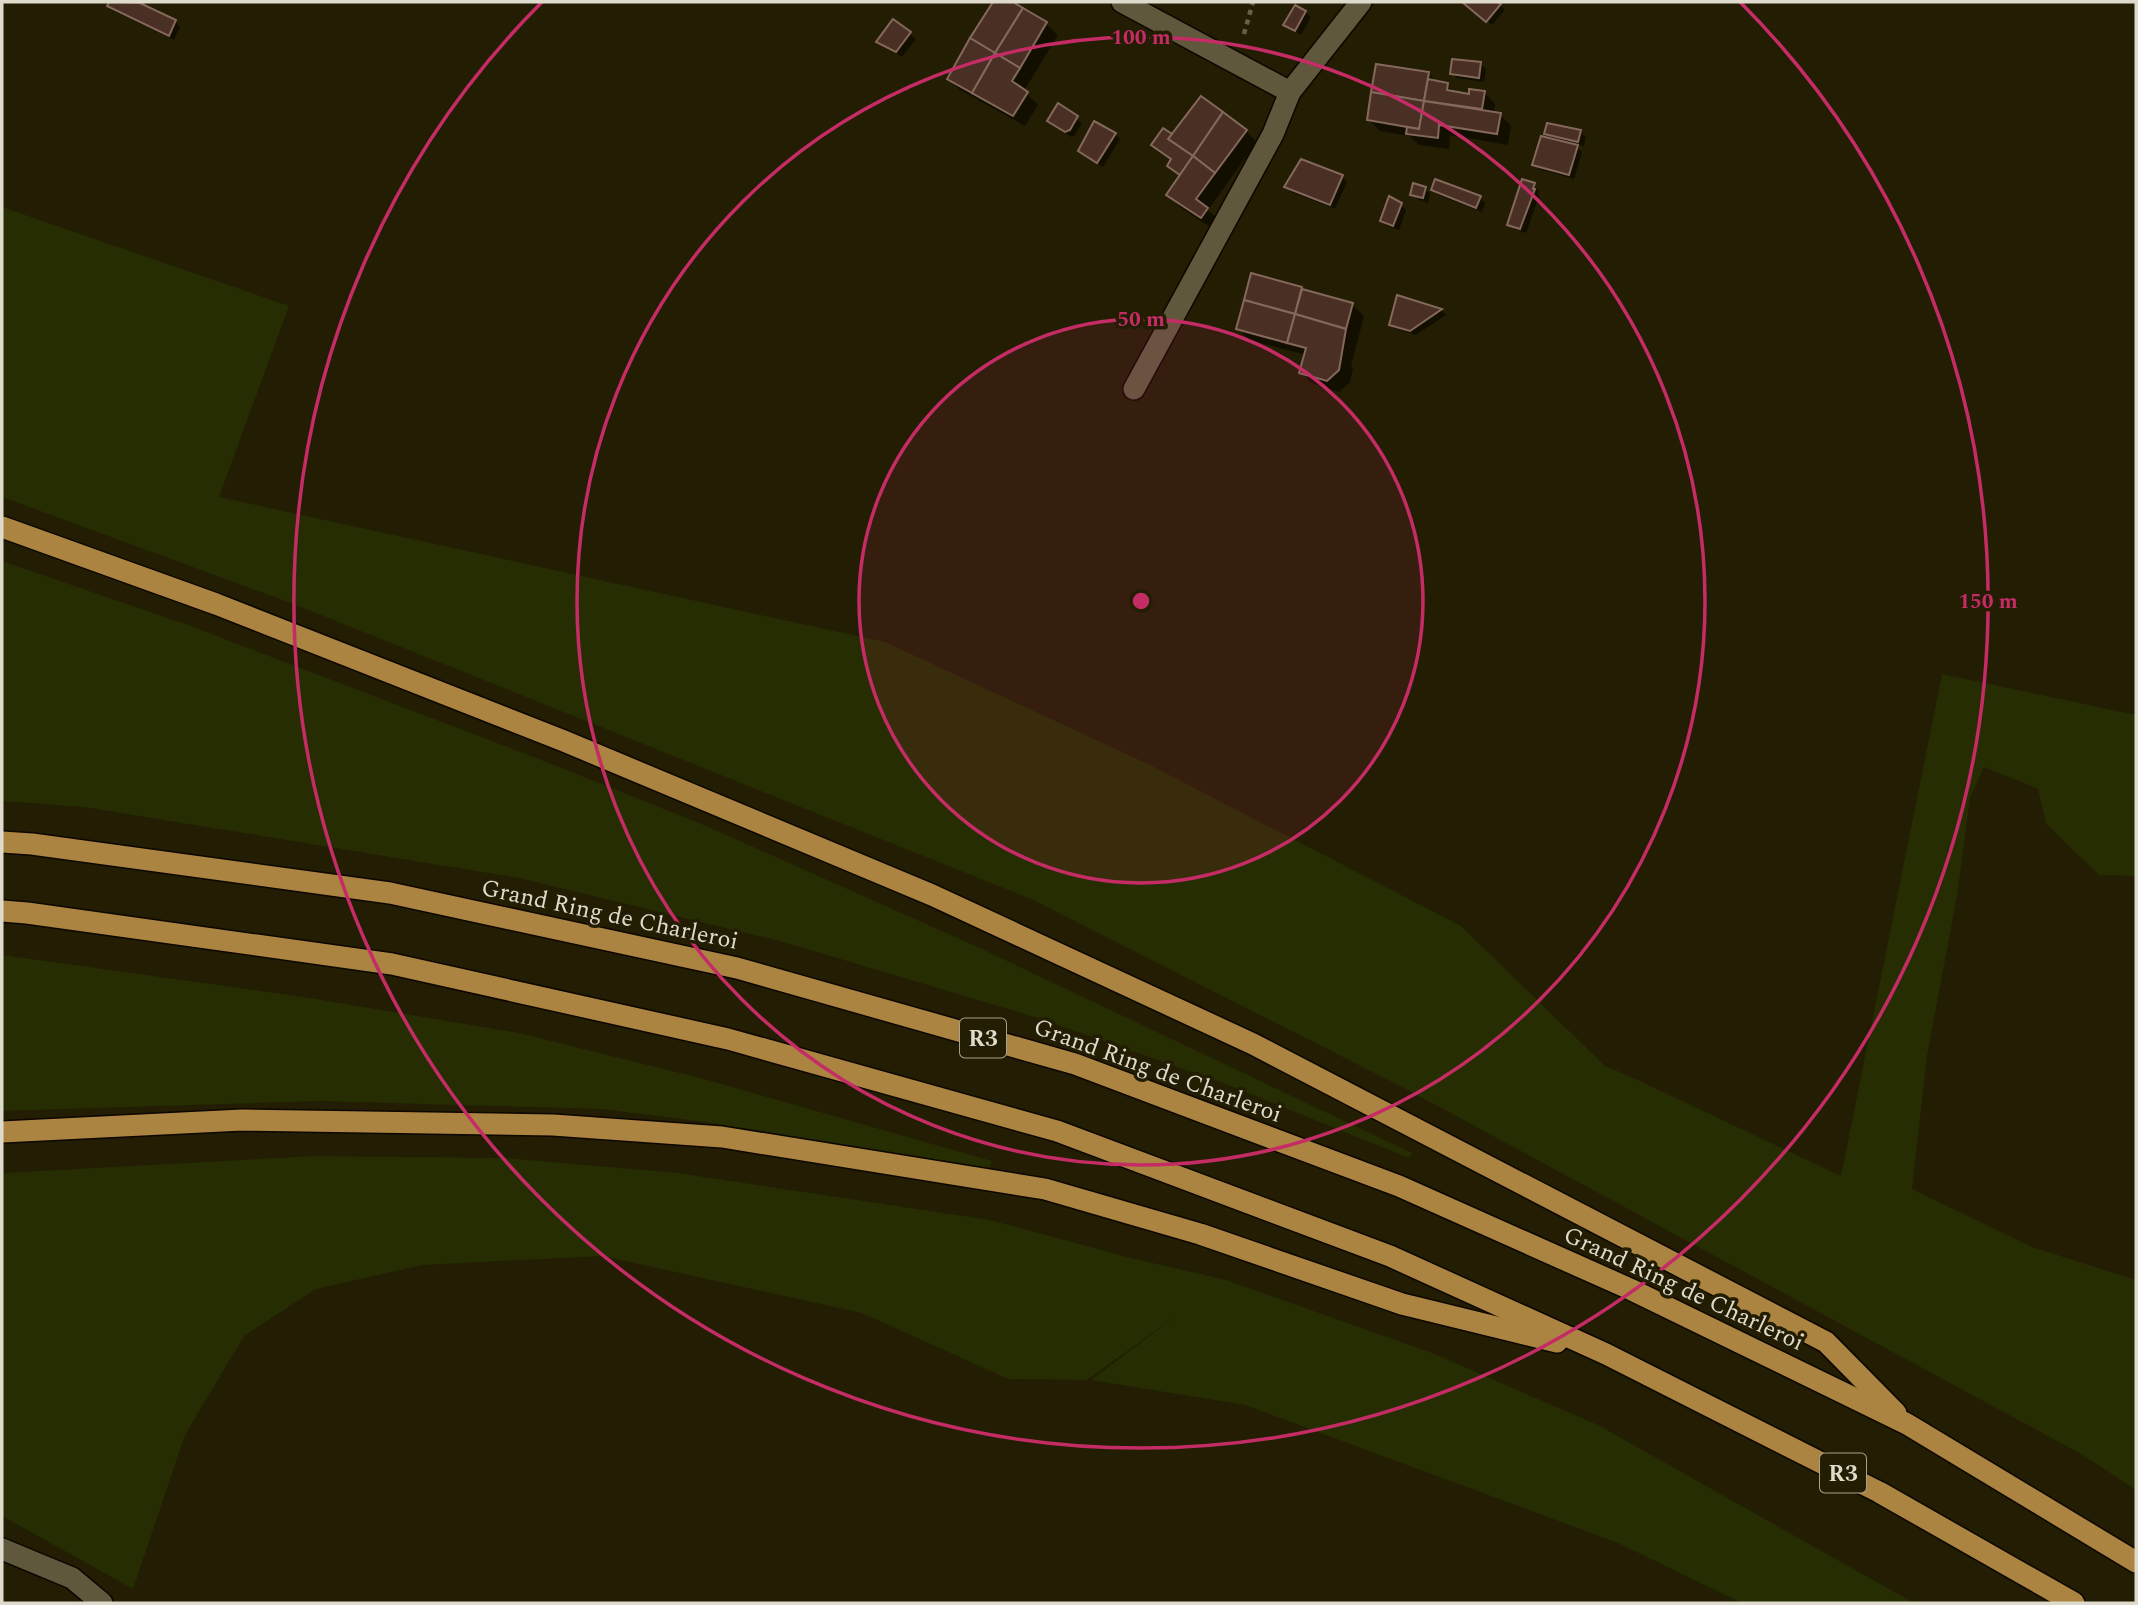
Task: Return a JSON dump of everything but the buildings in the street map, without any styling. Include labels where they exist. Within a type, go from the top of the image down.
[{"type":"highway","points":[[2,527],[216,604],[564,741],[932,895],[1253,1044],[1826,1342],[1907,1424]]},
{"type":"highway","name":"Grand Ring de Charleroi","points":[[2,842],[390,893],[737,968],[1075,1065],[1399,1186],[1630,1289],[1907,1424],[2136,1562]]},
{"type":"highway","name":"R3","points":[[2,911],[392,964],[728,1039],[1057,1131],[1390,1256],[1606,1354],[1879,1492],[2074,1603]]},
{"type":"highway","points":[[2,1132],[242,1120],[553,1125],[722,1138],[1045,1189],[1200,1234],[1402,1304],[1606,1354]]},
{"type":"street","points":[[1122,2],[1290,92]]},
{"type":"street","points":[[1134,389],[1273,134],[1290,92],[1360,2]]},
{"type":"street","points":[[2,1549],[72,1578],[102,1603]]},
{"type":"green space","points":[[2,207],[289,306],[219,497],[885,642],[1150,765],[1461,926],[1605,1066],[1841,1176],[1942,674],[2136,715],[2136,876],[2099,875],[2046,824],[2038,789],[1984,767],[1970,798],[1957,896],[1927,1056],[1912,1189],[2032,1247],[2136,1280],[2136,1490],[2083,1455],[1408,1090],[1031,899],[291,603],[2,497]]},
{"type":"green space","points":[[2,561],[188,625],[711,828],[982,949],[1412,1153],[1409,1158],[1226,1084],[1038,1018],[780,941],[519,878],[84,807],[2,801]]},
{"type":"green space","points":[[2,955],[304,997],[519,1033],[704,1079],[992,1161],[990,1168],[705,1122],[601,1109],[321,1101],[2,1111]]},
{"type":"green space","points":[[315,1156],[504,1158],[678,1173],[990,1220],[1226,1280],[1432,1353],[1598,1425],[1914,1603],[1742,1603],[1618,1543],[1245,1405],[1091,1380],[1176,1316],[1087,1380],[1008,1379],[862,1313],[602,1256],[422,1265],[316,1289],[244,1336],[185,1435],[133,1589],[2,1516],[2,1173]]}]
